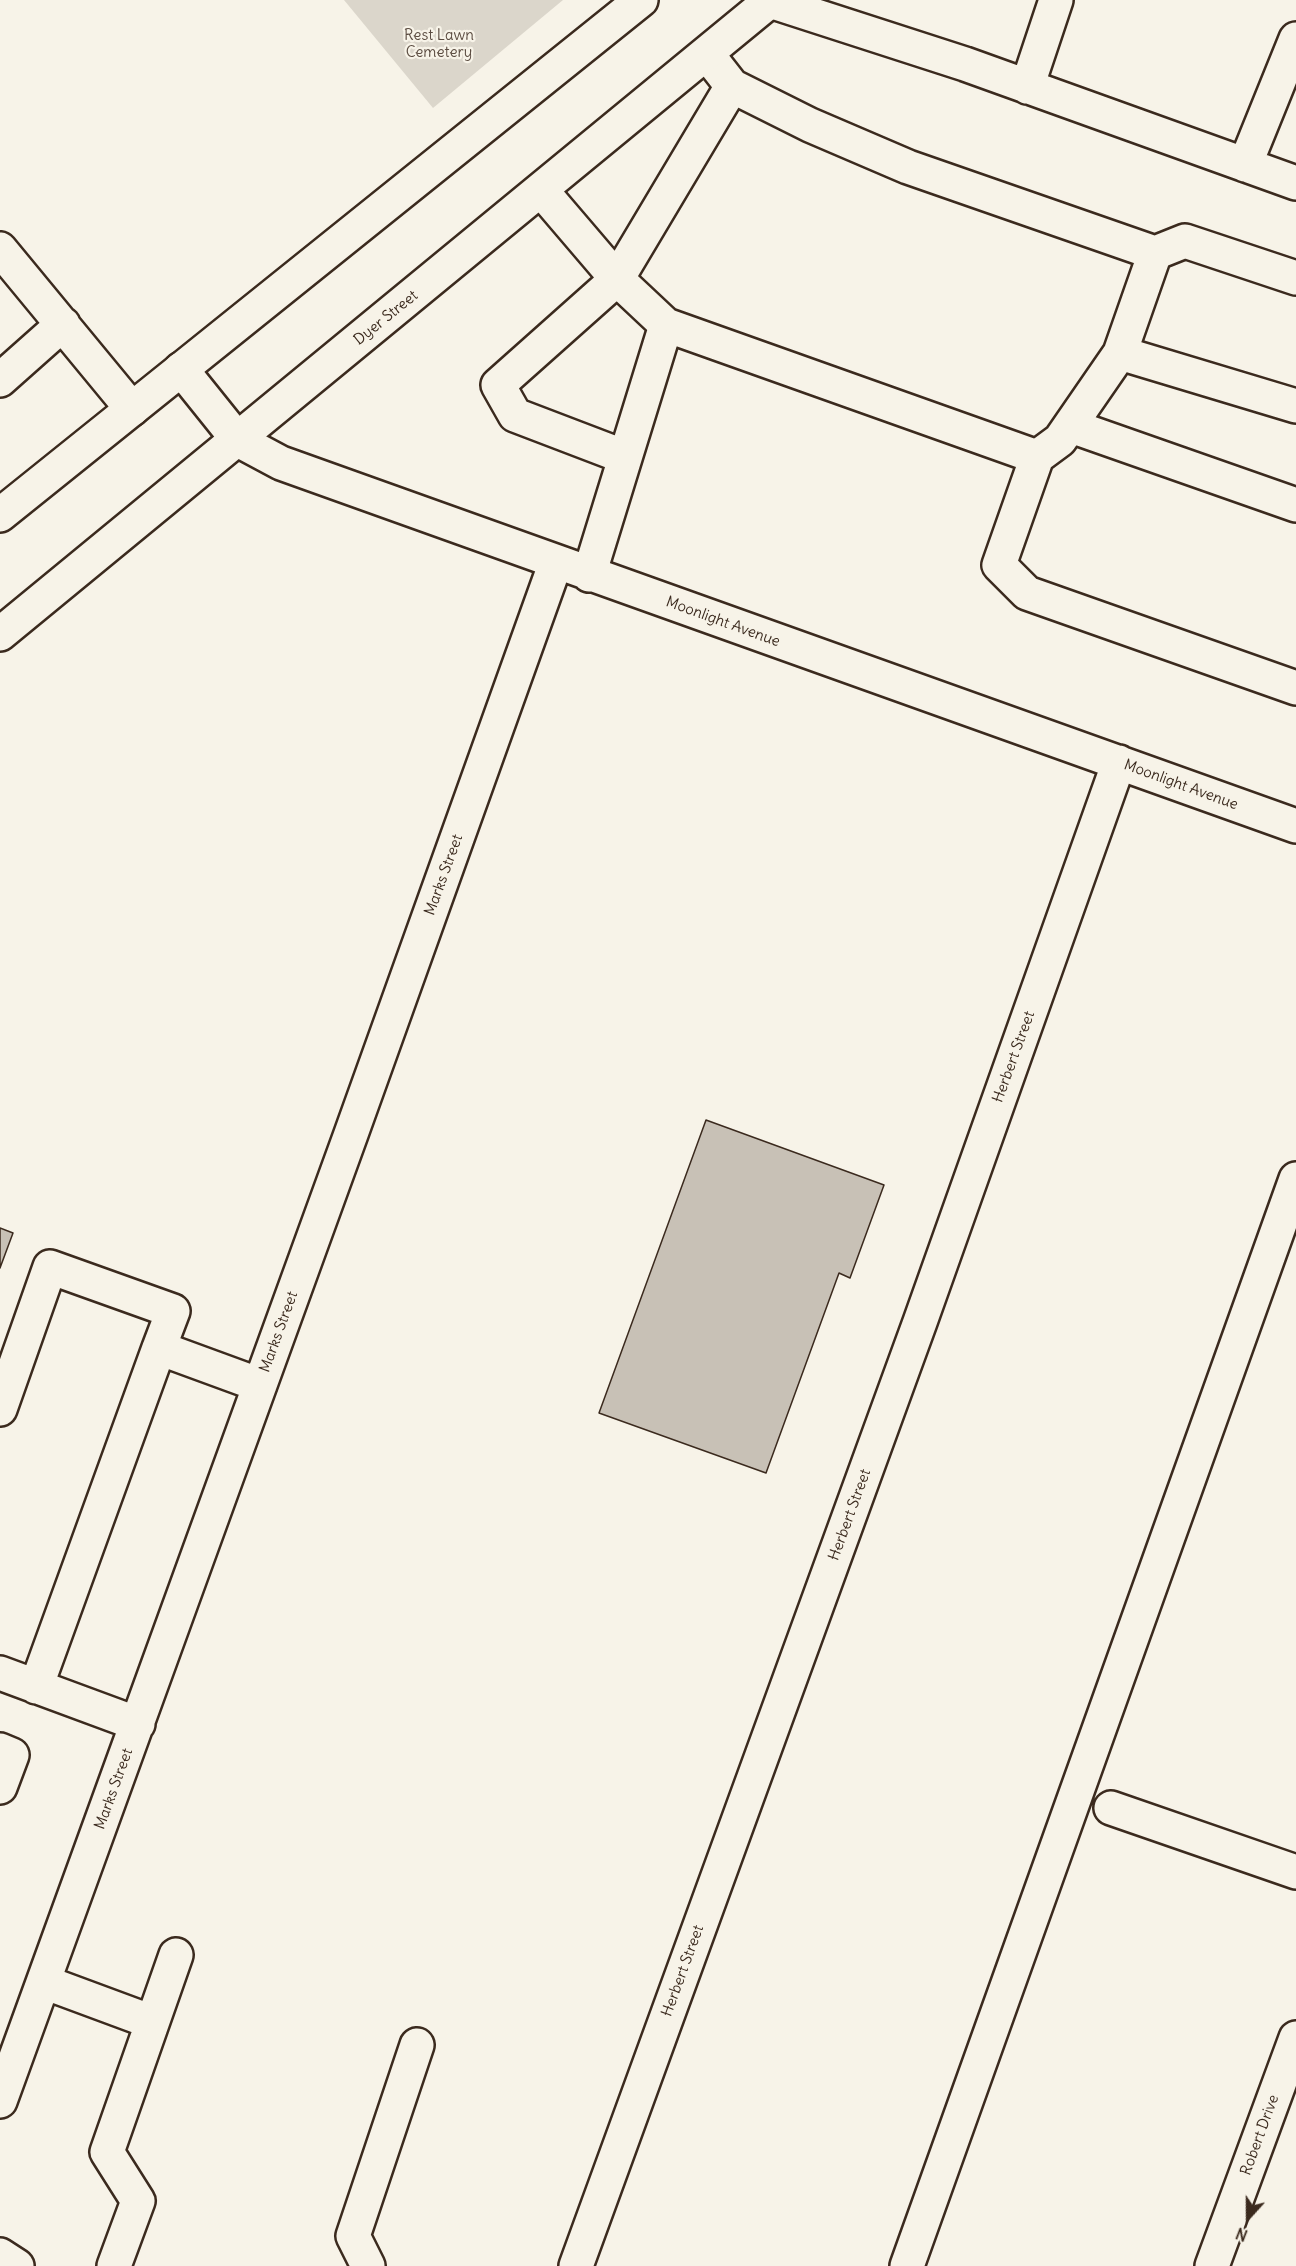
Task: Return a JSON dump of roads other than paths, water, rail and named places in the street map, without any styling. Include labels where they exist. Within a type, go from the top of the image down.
[{"type":"street","points":[[0,515],[641,0]]},
{"type":"street","points":[[1027,87],[1056,0]]},
{"type":"street","points":[[770,1],[965,64],[1296,183]]},
{"type":"street","name":"Dyer Street","points":[[0,634],[770,1]]},
{"type":"street","points":[[1245,165],[1296,39]]},
{"type":"street","points":[[707,54],[732,86],[810,125],[908,166],[1155,253],[1185,241],[1296,278]]},
{"type":"street","points":[[625,457],[515,415],[498,385],[617,279],[732,86]]},
{"type":"street","points":[[541,190],[617,279],[666,325],[1036,457]]},
{"type":"street","points":[[0,249],[132,409]]},
{"type":"street","points":[[1155,253],[1120,353],[1060,441],[1036,457],[999,566],[1027,593],[1296,688]]},
{"type":"street","points":[[0,380],[63,324]]},
{"type":"street","points":[[589,575],[666,325]]},
{"type":"street","points":[[1120,353],[1296,406]]},
{"type":"street","name":"Moonlight Avenue","points":[[182,369],[238,440],[280,463],[1296,826]]},
{"type":"street","points":[[1071,426],[1296,505]]},
{"type":"street","name":"Marks Street","points":[[0,2102],[555,562]]},
{"type":"street","name":"Herbert Street","points":[[576,2266],[916,1334],[1119,762]]},
{"type":"street","points":[[907,2266],[1296,1179]]},
{"type":"street","points":[[0,1409],[50,1267],[173,1311],[36,1687]]},
{"type":"street","points":[[159,1348],[260,1385]]},
{"type":"street","points":[[0,1673],[138,1724]]},
{"type":"street","points":[[0,1750],[12,1755],[0,1787]]},
{"type":"street","points":[[1111,1808],[1296,1872]]},
{"type":"street","points":[[114,2266],[138,2201],[106,2152],[176,1955]]},
{"type":"street","points":[[44,1982],[152,2022]]},
{"type":"street","name":"Robert Drive","points":[[1212,2266],[1296,2038]]},
{"type":"street","points":[[368,2266],[353,2236],[417,2045]]},
{"type":"street","points":[[0,2255],[17,2266]]},
{"type":"park label","name":"Rest Lawn Cemetery","points":[[439,44]]}]
